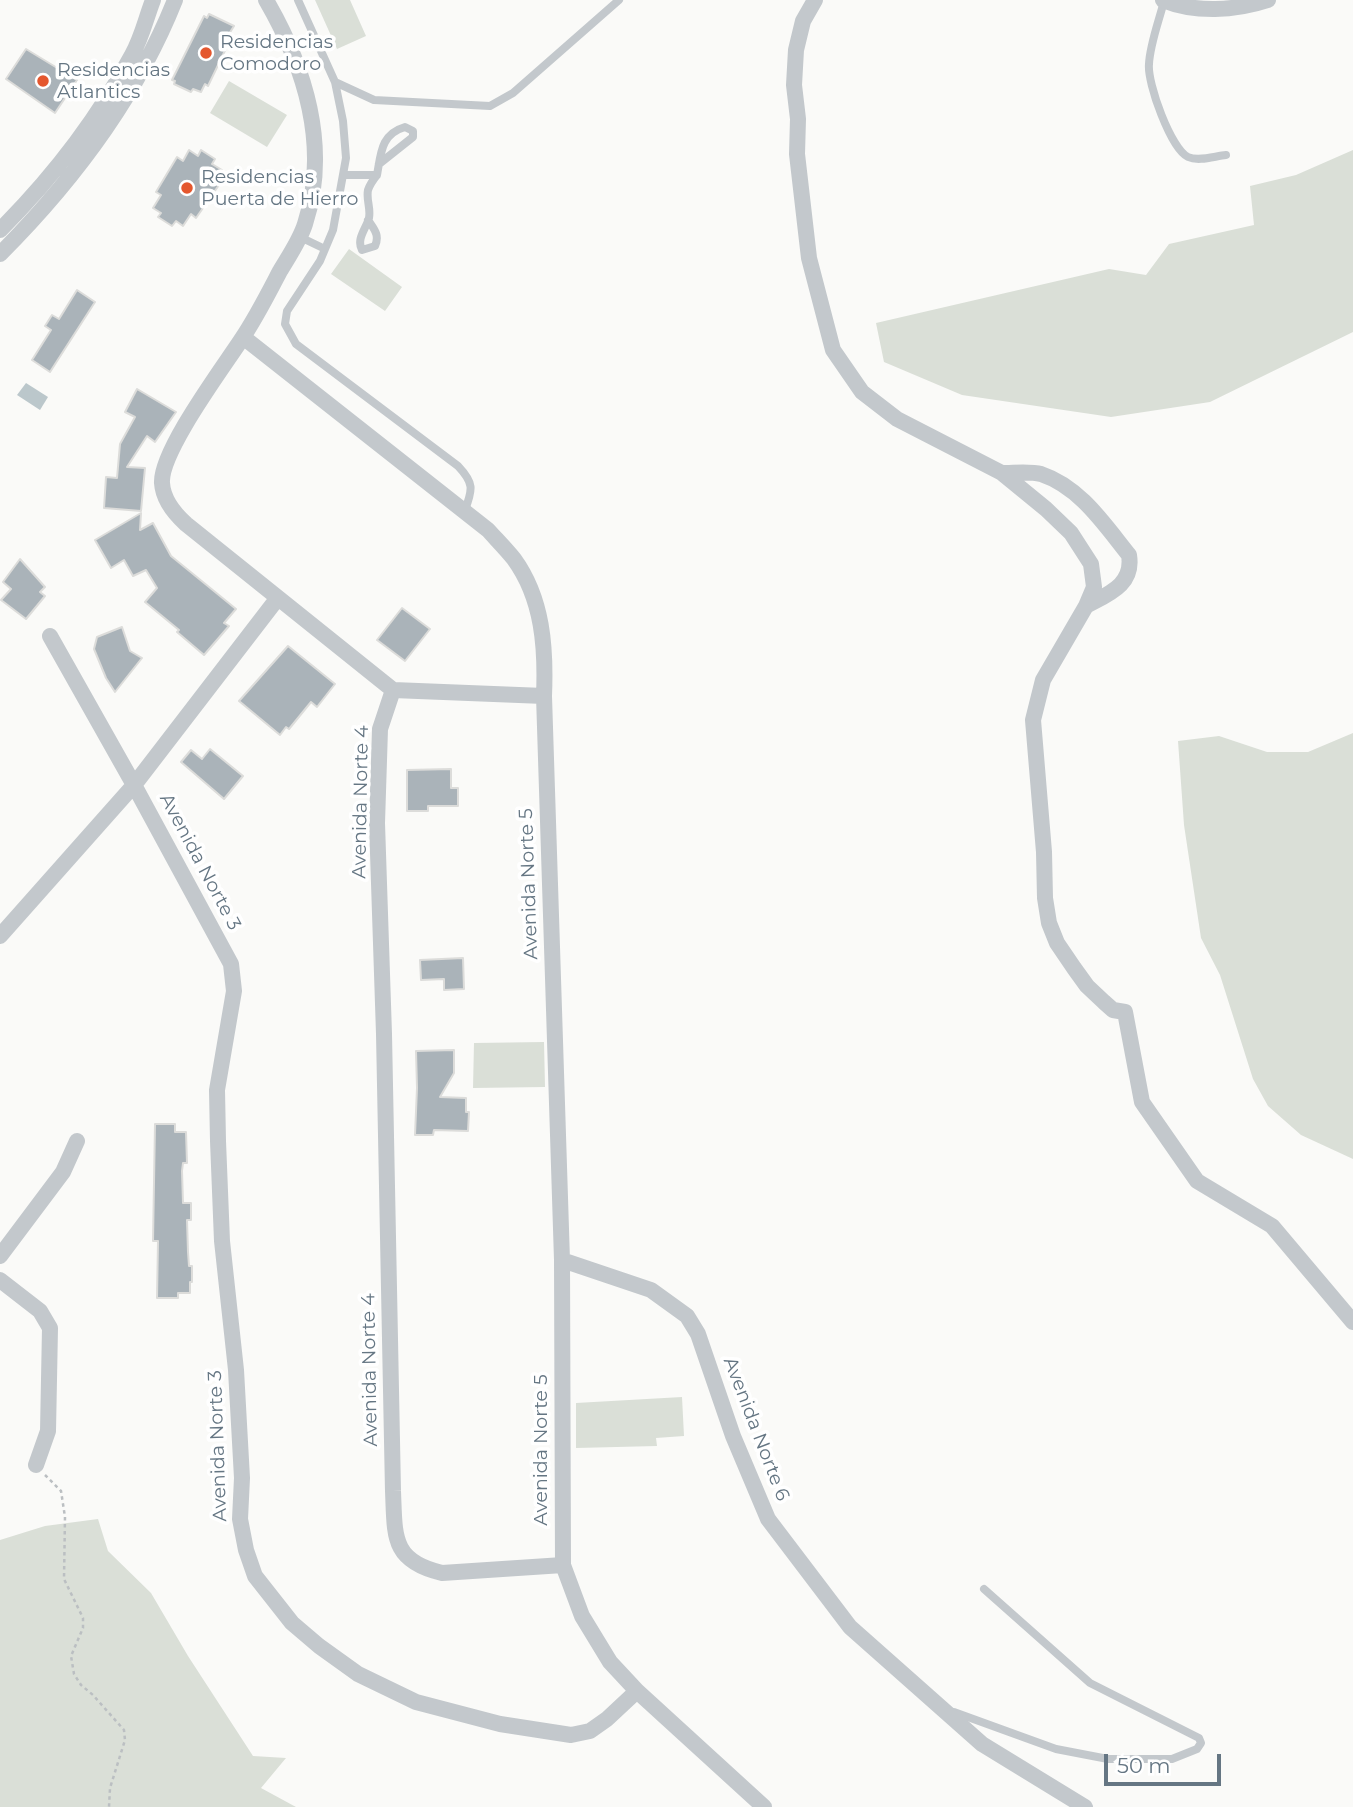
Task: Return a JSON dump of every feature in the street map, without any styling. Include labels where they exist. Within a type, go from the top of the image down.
[{"type":"street","points":[[0,230],[26,203],[93,121],[132,55],[153,0]]},
{"type":"street","points":[[0,254],[39,215],[90,153],[140,75],[175,0]]},
{"type":"street","points":[[266,0],[290,46],[311,107],[316,163],[310,205],[299,237],[243,337],[192,412],[164,466],[162,484],[175,514],[393,690],[544,696]]},
{"type":"street","points":[[815,0],[803,21],[796,50],[794,85],[798,119],[797,154],[809,258],[833,350],[862,392],[897,419],[1002,472],[1071,533],[1091,564],[1094,587],[1086,606],[1043,680],[1034,720],[1045,898],[1049,923],[1057,943],[1087,986],[1113,1010],[1125,1012],[1142,1102],[1197,1181],[1272,1226],[1353,1322]]},
{"type":"street","points":[[1163,0],[1189,7],[1223,10],[1268,0]]},
{"type":"street","name":"Avenida Norte 5","points":[[243,337],[488,530],[515,560],[538,606],[545,664],[562,1260],[563,1564]]},
{"type":"street","points":[[1002,472],[1039,473],[1065,486],[1087,503],[1129,555],[1131,566],[1128,576],[1116,590],[1086,606]]},
{"type":"street","points":[[0,936],[134,785],[277,599]]},
{"type":"street","name":"Avenida Norte 3","points":[[50,636],[231,964],[234,990],[216,1090],[222,1241],[236,1370],[242,1478],[240,1519],[255,1576],[292,1623],[319,1646],[358,1674],[416,1702],[500,1724],[571,1735],[590,1731],[637,1691]]},
{"type":"street","name":"Avenida Norte 4","points":[[393,690],[380,729],[377,823],[393,1491],[398,1547],[424,1569],[442,1573],[563,1564]]},
{"type":"street","points":[[0,1256],[63,1172],[77,1141]]},
{"type":"street","name":"Avenida Norte 6","points":[[562,1260],[651,1290],[687,1316],[698,1334],[733,1436],[768,1519],[850,1627],[982,1744],[1085,1807]]},
{"type":"street","points":[[0,1280],[40,1311],[50,1328],[48,1431],[36,1465]]},
{"type":"street","points":[[563,1564],[582,1616],[610,1662],[637,1691],[764,1807]]},
{"type":"lane","points":[[298,0],[335,82],[343,121],[346,158],[333,230],[320,261],[287,311],[285,324],[296,344],[458,466],[469,478],[471,490],[465,510]]},
{"type":"lane","points":[[335,82],[374,100],[490,106],[513,93],[619,0]]},
{"type":"lane","points":[[1163,0],[1149,64],[1150,83],[1156,102],[1184,154],[1191,159],[1226,155]]},
{"type":"lane","points":[[368,220],[369,187],[377,175],[379,164],[383,143],[395,130],[405,127],[413,131],[413,136],[379,164]]},
{"type":"lane","points":[[344,175],[377,175]]},
{"type":"lane","points":[[299,237],[325,249]]},
{"type":"lane","points":[[941,1708],[1056,1749],[1108,1759],[1172,1759],[1197,1749],[1201,1743],[1199,1738],[1090,1683],[984,1588]]},
{"type":"path","points":[[36,1465],[61,1491],[65,1517],[64,1578],[83,1618],[83,1628],[71,1656],[74,1674],[80,1685],[93,1695],[124,1730],[125,1740],[110,1788],[109,1807]]},
{"type":"shaded area","points":[[315,0],[350,0],[366,36],[337,49]]},
{"type":"shaded area","points":[[229,81],[287,115],[267,147],[210,113]]},
{"type":"shaded area","points":[[1353,150],[1353,332],[1210,402],[1111,417],[962,395],[884,362],[876,323],[1109,269],[1146,275],[1169,244],[1254,225],[1250,186],[1296,175]]},
{"type":"shaded area","points":[[349,249],[402,287],[385,311],[331,274]]},
{"type":"shaded area","points":[[26,383],[48,397],[40,410],[17,395]]},
{"type":"shaded area","points":[[1353,733],[1353,1159],[1301,1135],[1268,1106],[1253,1079],[1220,975],[1201,938],[1184,825],[1178,741],[1219,736],[1267,752],[1308,752]]},
{"type":"shaded area","points":[[544,1042],[545,1087],[473,1088],[474,1043]]},
{"type":"shaded area","points":[[682,1397],[684,1436],[656,1438],[657,1446],[576,1448],[576,1403]]},
{"type":"shaded area","points":[[98,1519],[108,1551],[151,1593],[253,1756],[286,1758],[261,1788],[296,1807],[0,1807],[0,1540],[45,1526]]},
{"type":"building","name":"Residencias Comodoro","points":[[209,14],[234,26],[229,34],[232,36],[208,86],[205,84],[201,92],[193,89],[191,92],[174,84],[175,81],[172,80],[204,16],[207,18]]},
{"type":"building","name":"Residencias Atlantics","points":[[26,49],[77,80],[55,113],[6,79]]},
{"type":"building","name":"Residencias Puerta de Hierro","points":[[189,150],[198,156],[201,150],[215,159],[212,164],[222,170],[214,182],[219,185],[196,218],[191,214],[183,226],[176,221],[172,226],[158,217],[161,213],[153,208],[161,195],[156,192],[177,157],[183,161]]},
{"type":"building","points":[[77,290],[95,302],[50,372],[32,360],[51,330],[45,326],[52,315],[59,319]]},
{"type":"building","points":[[137,389],[176,412],[155,442],[147,436],[127,467],[145,468],[141,511],[104,508],[106,477],[117,478],[120,444],[135,417],[125,412]]},
{"type":"building","points":[[141,513],[140,530],[153,523],[171,556],[236,609],[224,623],[229,626],[204,655],[145,602],[157,588],[146,570],[133,576],[124,560],[111,568],[95,540]]},
{"type":"building","points":[[20,559],[45,587],[40,592],[45,596],[26,619],[1,600],[11,589],[3,582]]},
{"type":"building","points":[[402,608],[430,629],[405,661],[377,640]]},
{"type":"building","points":[[122,627],[130,651],[142,658],[115,692],[94,649],[97,637]]},
{"type":"building","points":[[288,646],[335,684],[317,707],[311,702],[289,729],[286,727],[280,735],[239,701]]},
{"type":"building","points":[[210,749],[243,776],[224,799],[181,762],[191,750],[202,759]]},
{"type":"building","points":[[451,769],[451,788],[458,788],[458,806],[428,806],[428,811],[407,811],[407,770]]},
{"type":"building","points":[[463,958],[464,989],[444,990],[444,979],[421,980],[420,960]]},
{"type":"building","points":[[454,1050],[454,1073],[440,1097],[466,1098],[466,1112],[469,1112],[468,1131],[434,1130],[433,1135],[415,1135],[416,1051]]},
{"type":"building","points":[[155,1124],[175,1124],[175,1132],[186,1132],[187,1163],[183,1163],[182,1171],[183,1203],[191,1203],[191,1220],[187,1220],[192,1282],[190,1293],[178,1293],[178,1298],[157,1298],[158,1241],[153,1241]]},
{"type":"place","name":"Residencias Comodoro","points":[[206,53]]},
{"type":"place","name":"Residencias Atlantics","points":[[43,81]]},
{"type":"place","name":"Residencias Puerta de Hierro","points":[[187,188]]}]
